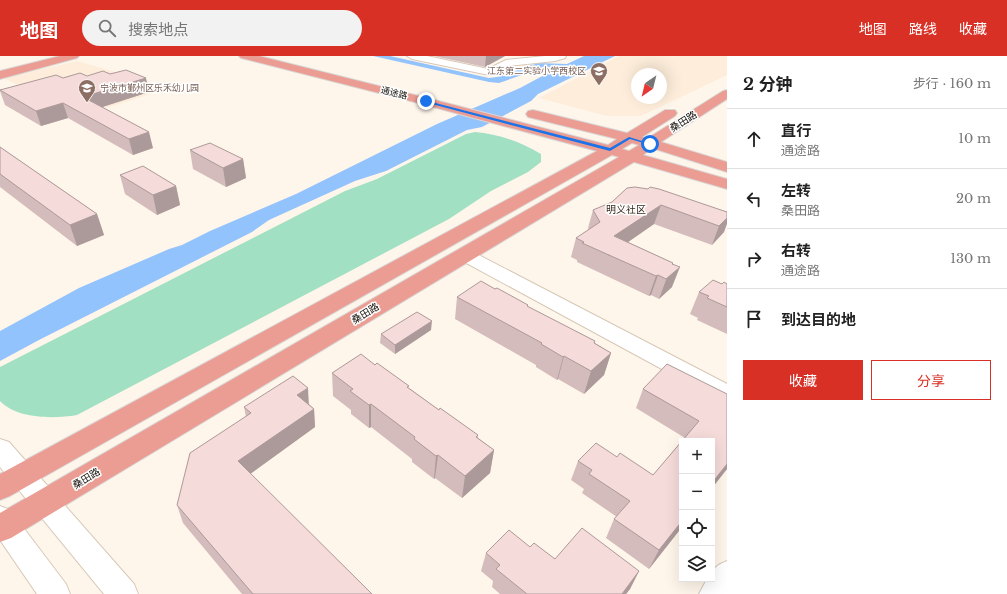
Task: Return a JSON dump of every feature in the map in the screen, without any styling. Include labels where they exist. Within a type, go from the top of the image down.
[{"type":"main road","points":[[0,64],[36,56]]},
{"type":"main road","points":[[0,75],[73,56]]},
{"type":"main road","name":"通途路","points":[[245,56],[460,110],[610,150]]},
{"type":"main road","name":"桑田路","points":[[11,482],[610,150],[650,144],[726,92]]},
{"type":"main road","name":"桑田路","points":[[2,524],[44,502],[470,251],[631,147],[653,123],[726,92]]},
{"type":"main road","points":[[518,110],[631,147],[727,184]]},
{"type":"main road","points":[[650,144],[727,167]]},
{"type":"street","points":[[412,56],[489,72],[506,63],[554,57]]},
{"type":"street","points":[[491,59],[506,63]]},
{"type":"street","points":[[470,251],[727,378]]},
{"type":"street","points":[[470,251],[727,394]]},
{"type":"street","points":[[0,449],[11,482],[44,502],[122,594]]},
{"type":"street","points":[[2,524],[55,594]]},
{"type":"street","points":[[714,594],[727,575]]},
{"type":"shaded area","name":"江东第二实验小学西校区","points":[[619,56],[727,56],[727,75],[667,104],[667,68],[631,68],[631,104],[666,104],[641,116],[607,116],[539,98]]},
{"type":"shaded area","name":"宁波市鄞州区乐禾幼儿园","points":[[77,61],[170,88],[77,117],[4,78]]},
{"type":"green space","points":[[475,132],[510,139],[526,146],[541,154],[541,162],[528,172],[491,191],[449,219],[77,415],[58,417],[36,416],[16,411],[7,407],[0,401],[0,367],[345,191],[377,179],[466,134]]},
{"type":"water","points":[[373,56],[390,56],[489,78],[497,77],[538,63],[567,64],[584,56],[615,56],[538,94],[531,101],[482,127],[467,130],[386,171],[355,181],[269,220],[252,232],[0,361],[0,331],[79,288],[169,249],[182,245],[210,231],[296,194],[437,124],[520,88],[548,73],[539,69],[499,83]]},
{"type":"building","points":[[126,70],[146,78],[83,97],[149,132],[129,139],[63,103],[36,111],[0,90],[56,75],[63,78],[80,73],[87,76],[103,71],[110,74]]},
{"type":"building","points":[[210,143],[243,159],[223,168],[190,150]]},
{"type":"building","points":[[0,147],[97,214],[70,225],[0,174]]},
{"type":"building","points":[[143,166],[176,186],[153,195],[120,175]]},
{"type":"building","points":[[635,187],[648,189],[650,187],[659,189],[727,212],[727,218],[719,226],[661,205],[614,236],[680,267],[666,279],[582,243],[584,242],[576,238],[600,222],[593,210],[612,202],[627,188]]},
{"type":"building","points":[[713,280],[722,284],[724,282],[727,284],[727,307],[707,298],[709,296],[699,292]]},
{"type":"building","points":[[481,281],[495,289],[497,288],[528,305],[527,306],[595,341],[594,343],[611,353],[591,371],[564,356],[563,357],[541,344],[542,343],[457,297]]},
{"type":"building","points":[[417,312],[432,321],[395,345],[381,334]]},
{"type":"building","points":[[361,354],[375,365],[377,363],[439,410],[440,408],[478,435],[476,437],[494,450],[465,476],[438,455],[436,456],[414,439],[415,437],[371,404],[369,405],[350,391],[353,389],[332,373]]},
{"type":"building","points":[[667,364],[727,394],[727,464],[715,479],[715,438],[685,438],[699,421],[643,389]]},
{"type":"building","points":[[293,376],[308,388],[297,395],[314,409],[238,461],[372,594],[253,594],[177,505],[190,453],[251,413],[244,407]]},
{"type":"building","points":[[596,443],[617,457],[620,453],[653,475],[679,445],[679,525],[659,550],[614,519],[630,501],[589,474],[592,470],[578,461]]},
{"type":"building","points":[[582,528],[639,571],[622,594],[527,594],[496,569],[500,565],[486,553],[509,530],[530,547],[534,543],[555,559]]},
{"type":"place","name":"江东第二实验小学西校区","points":[[599,86]]},
{"type":"place","name":"宁波市鄞州区乐禾幼儿园","points":[[87,103]]},
{"type":"district","name":"明义社区","points":[[626,209]]},
{"type":"route","points":[[426,101],[610,150],[629,138],[650,144]]}]
